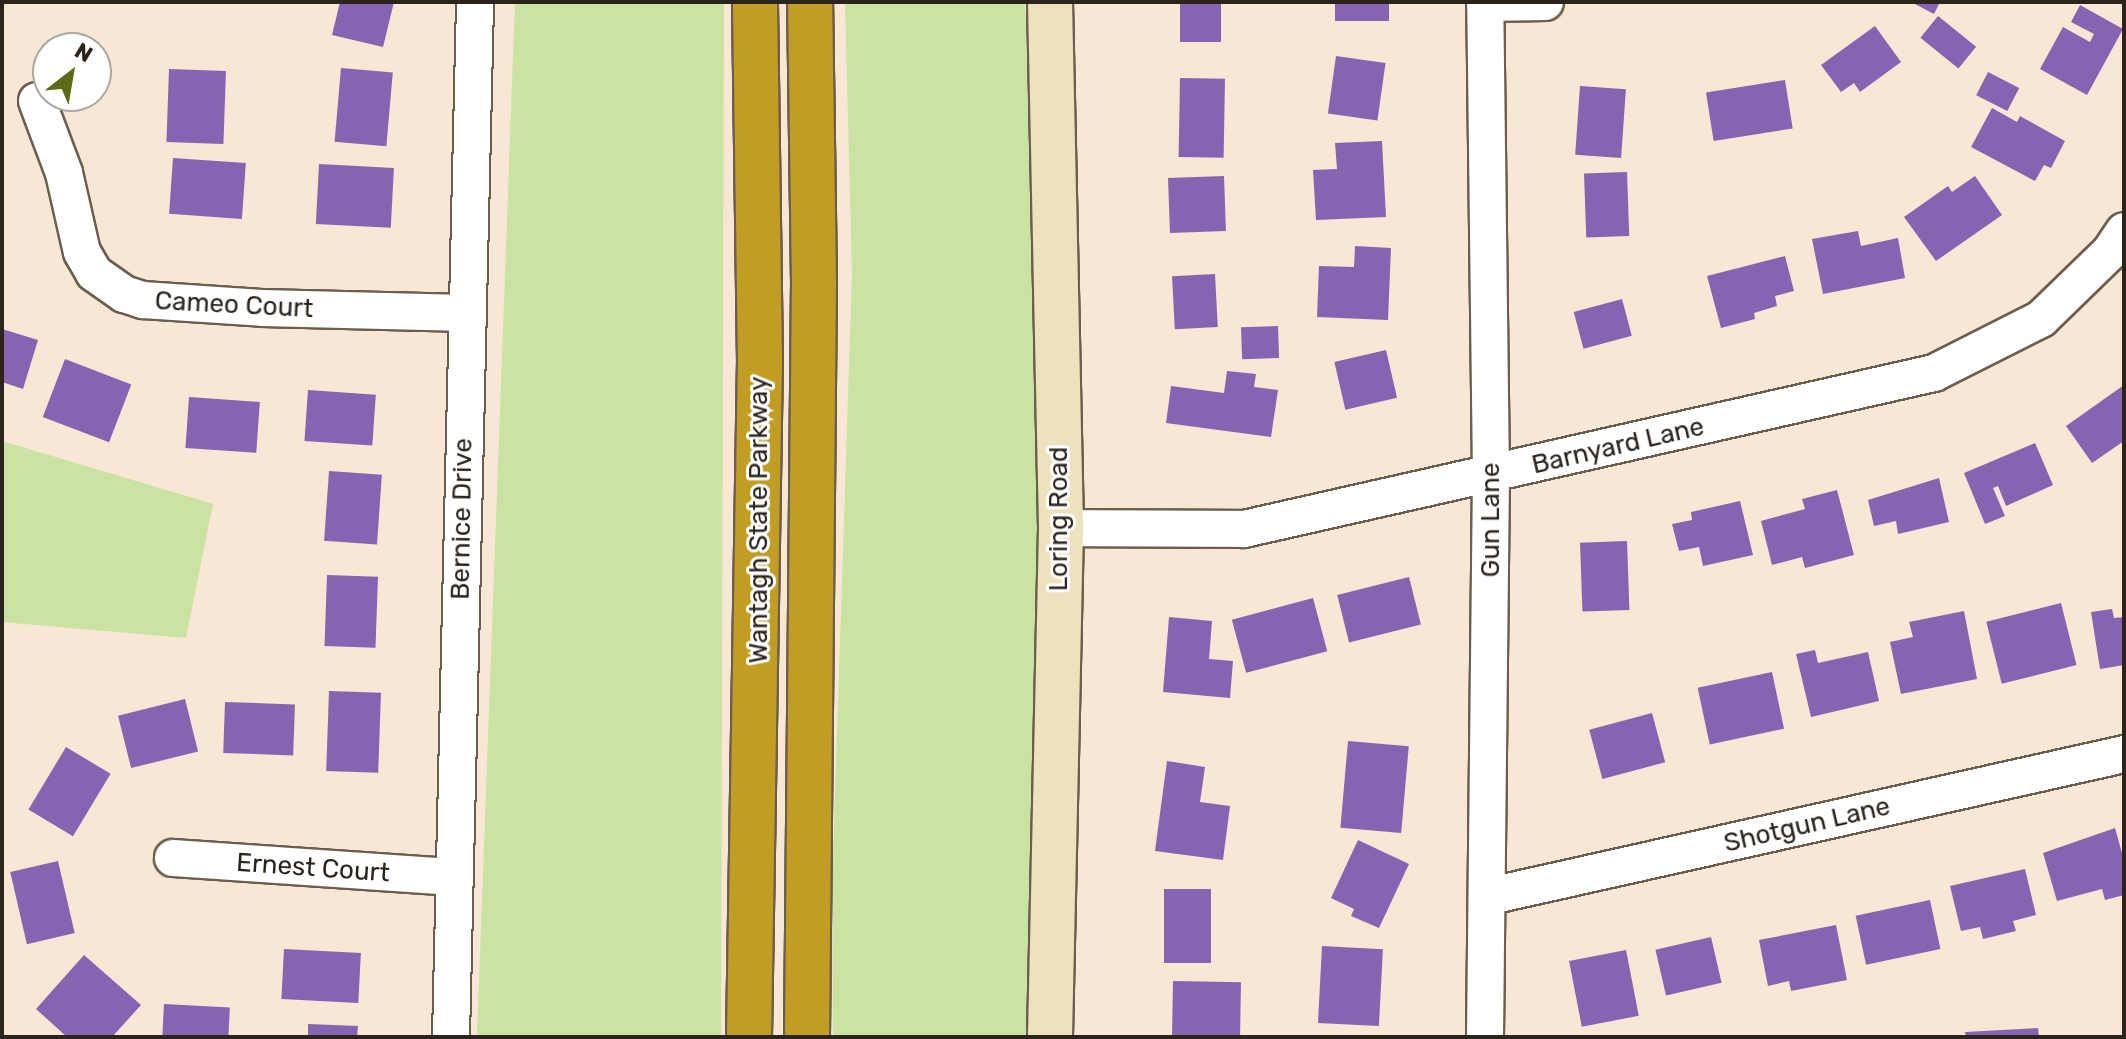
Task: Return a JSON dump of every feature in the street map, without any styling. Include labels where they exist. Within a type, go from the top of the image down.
[{"type":"highway","name":"Wantagh State Parkway","points":[[749,1037],[760,378],[755,2]]},
{"type":"highway","name":"Wantagh State Parkway","points":[[807,1037],[814,283],[810,2]]},
{"type":"street","name":"Bernice Drive","points":[[451,1037],[475,2]]},
{"type":"street","name":"Loring Road","points":[[1050,2],[1061,528],[1050,1037]]},
{"type":"street","points":[[1485,3],[1545,2]]},
{"type":"street","name":"Gun Lane","points":[[1485,3],[1491,475],[1490,896],[1485,1037]]},
{"type":"street","name":"Cameo Court","points":[[41,112],[64,173],[82,252],[94,273],[124,294],[143,300],[262,308],[467,313]]},
{"type":"street","name":"Barnyard Lane","points":[[1061,528],[1244,529],[1934,373],[2041,319],[2110,252],[2124,231]]},
{"type":"street","name":"Shotgun Lane","points":[[1490,896],[2124,754]]},
{"type":"street","name":"Ernest Court","points":[[173,858],[454,877]]},
{"type":"green space","points":[[515,2],[724,2],[721,1037],[477,1037]]},
{"type":"green space","points":[[845,2],[1025,2],[1047,536],[1034,1037],[833,1037],[832,888],[852,274]]},
{"type":"green space","points":[[2,441],[213,504],[186,638],[2,622]]},
{"type":"building","points":[[340,2],[394,2],[383,47],[332,35]]},
{"type":"building","points":[[1180,2],[1221,2],[1221,42],[1180,42]]},
{"type":"building","points":[[1335,2],[1389,2],[1389,21],[1335,21]]},
{"type":"building","points":[[1911,2],[1940,2],[1934,14]]},
{"type":"building","points":[[2080,5],[2123,29],[2087,95],[2040,69],[2063,27],[2090,42],[2094,34],[2071,22]]},
{"type":"building","points":[[1938,16],[1976,47],[1958,69],[1920,38]]},
{"type":"building","points":[[1875,26],[1901,62],[1860,92],[1854,83],[1841,92],[1821,65]]},
{"type":"building","points":[[1336,56],[1386,63],[1377,120],[1328,113]]},
{"type":"building","points":[[341,68],[393,73],[386,146],[335,142]]},
{"type":"building","points":[[169,69],[226,71],[223,144],[166,142]]},
{"type":"building","points":[[1988,72],[2019,88],[2007,111],[1976,95]]},
{"type":"building","points":[[1180,78],[1225,79],[1224,158],[1179,157]]},
{"type":"building","points":[[1785,80],[1793,128],[1714,141],[1706,93]]},
{"type":"building","points":[[1580,86],[1626,89],[1621,158],[1575,155]]},
{"type":"building","points":[[1992,108],[2017,122],[2020,116],[2065,141],[2051,168],[2044,165],[2035,181],[1971,147]]},
{"type":"building","points":[[1382,141],[1386,217],[1316,220],[1313,170],[1337,169],[1335,143]]},
{"type":"building","points":[[173,158],[246,163],[242,219],[169,214]]},
{"type":"building","points":[[319,164],[394,168],[391,228],[316,224]]},
{"type":"building","points":[[1627,172],[1629,236],[1586,237],[1584,174]]},
{"type":"building","points":[[1224,176],[1226,231],[1170,233],[1168,178]]},
{"type":"building","points":[[1975,176],[2002,215],[1936,261],[1904,217],[1948,186],[1952,192]]},
{"type":"building","points":[[1858,231],[1861,246],[1898,238],[1905,278],[1823,294],[1812,239]]},
{"type":"building","points":[[1355,246],[1391,248],[1388,320],[1317,317],[1319,266],[1354,267]]},
{"type":"building","points":[[1785,256],[1794,291],[1775,296],[1777,306],[1754,313],[1755,319],[1721,328],[1707,276]]},
{"type":"building","points":[[1215,274],[1218,327],[1175,329],[1172,276]]},
{"type":"building","points":[[1622,299],[1632,336],[1584,349],[1574,312]]},
{"type":"building","points":[[1278,326],[1279,358],[1242,359],[1241,327]]},
{"type":"building","points":[[2,329],[38,340],[23,389],[2,382]]},
{"type":"building","points":[[1386,350],[1397,398],[1345,410],[1334,362]]},
{"type":"building","points":[[65,359],[131,384],[109,442],[43,417]]},
{"type":"building","points":[[1227,371],[1256,374],[1254,387],[1278,390],[1271,437],[1166,423],[1171,386],[1224,393]]},
{"type":"building","points":[[2124,385],[2124,441],[2092,463],[2066,426]]},
{"type":"building","points":[[308,390],[376,395],[372,446],[304,441]]},
{"type":"building","points":[[189,397],[260,402],[256,453],[185,448]]},
{"type":"building","points":[[2035,443],[2053,485],[2006,506],[1998,486],[1993,488],[2005,516],[1985,524],[1964,473]]},
{"type":"building","points":[[329,471],[382,475],[377,545],[324,541]]},
{"type":"building","points":[[1939,478],[1949,522],[1898,534],[1896,521],[1874,526],[1868,500]]},
{"type":"building","points":[[1837,490],[1854,555],[1805,568],[1802,557],[1772,565],[1761,521],[1805,509],[1802,499]]},
{"type":"building","points":[[1740,501],[1753,555],[1703,566],[1699,547],[1679,551],[1672,524],[1692,520],[1691,512]]},
{"type":"building","points":[[1627,541],[1629,610],[1582,612],[1580,543]]},
{"type":"building","points":[[327,575],[378,577],[375,648],[325,646]]},
{"type":"building","points":[[1409,577],[1421,625],[1349,642],[1337,595]]},
{"type":"building","points":[[1313,598],[1327,651],[1246,673],[1232,620]]},
{"type":"building","points":[[2061,603],[2076,665],[2002,684],[1986,622]]},
{"type":"building","points":[[2112,609],[2114,618],[2124,617],[2124,665],[2100,669],[2091,612]]},
{"type":"building","points":[[1964,611],[1977,679],[1901,694],[1890,642],[1913,637],[1909,622]]},
{"type":"building","points":[[1169,617],[1212,621],[1209,659],[1233,661],[1230,698],[1163,692]]},
{"type":"building","points":[[1815,650],[1818,663],[1868,652],[1879,701],[1811,717],[1796,654]]},
{"type":"building","points":[[1772,672],[1784,729],[1710,745],[1698,688]]},
{"type":"building","points":[[329,691],[381,693],[378,773],[326,771]]},
{"type":"building","points":[[185,699],[198,751],[131,768],[118,716]]},
{"type":"building","points":[[225,702],[295,704],[293,755],[223,753]]},
{"type":"building","points":[[1652,713],[1665,762],[1602,779],[1589,730]]},
{"type":"building","points":[[1348,741],[1409,746],[1401,833],[1340,828]]},
{"type":"building","points":[[66,747],[111,774],[73,836],[28,810]]},
{"type":"building","points":[[1167,761],[1205,767],[1200,802],[1230,806],[1223,860],[1155,851]]},
{"type":"building","points":[[2115,828],[2124,860],[2124,895],[2105,900],[2102,889],[2057,901],[2043,853]]},
{"type":"building","points":[[1358,840],[1409,864],[1379,928],[1351,916],[1354,909],[1331,898]]},
{"type":"building","points":[[58,861],[75,933],[27,944],[10,872]]},
{"type":"building","points":[[2025,869],[2036,915],[2013,921],[2016,931],[1983,939],[1980,927],[1961,931],[1950,886]]},
{"type":"building","points":[[1164,889],[1211,889],[1211,963],[1164,963]]},
{"type":"building","points":[[1930,900],[1940,949],[1866,965],[1856,916]]},
{"type":"building","points":[[1836,925],[1847,980],[1791,991],[1789,981],[1768,986],[1759,940]]},
{"type":"building","points":[[1711,937],[1722,983],[1666,996],[1655,950]]},
{"type":"building","points":[[1322,946],[1383,949],[1379,1026],[1318,1023]]},
{"type":"building","points":[[284,949],[361,953],[358,1003],[281,999]]},
{"type":"building","points":[[1626,950],[1639,1016],[1582,1027],[1569,961]]},
{"type":"building","points":[[84,955],[141,1005],[112,1037],[67,1037],[36,1009]]},
{"type":"building","points":[[1173,981],[1241,982],[1240,1037],[1172,1037]]},
{"type":"building","points":[[164,1004],[230,1007],[228,1037],[162,1037]]},
{"type":"building","points":[[308,1024],[358,1026],[357,1037],[308,1037]]},
{"type":"building","points":[[2038,1028],[2039,1037],[1966,1037],[1965,1032]]}]
